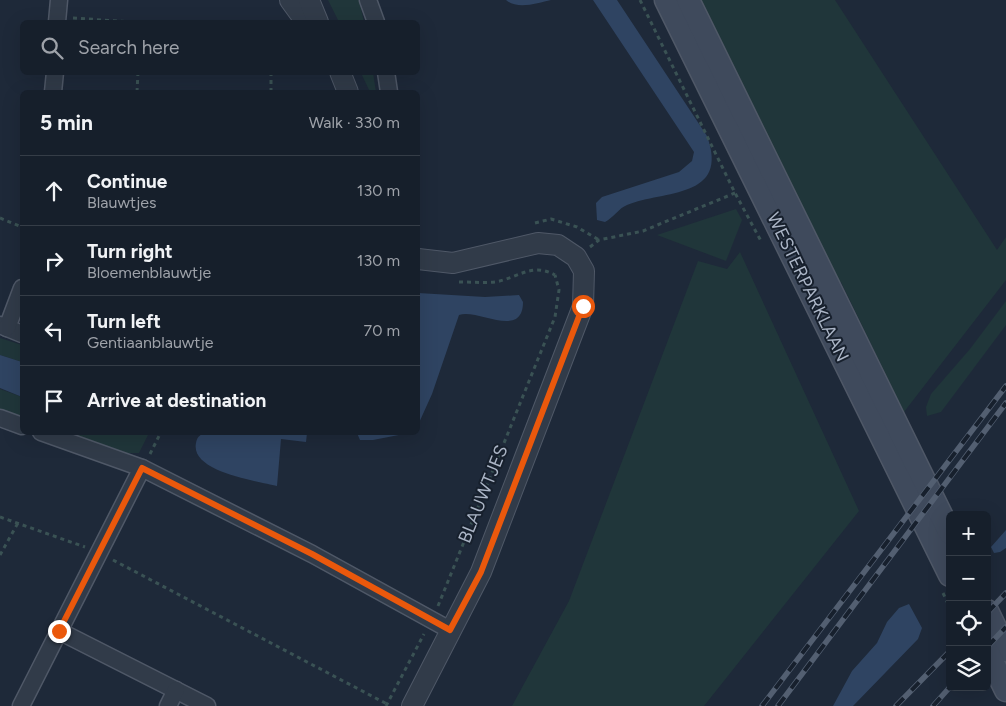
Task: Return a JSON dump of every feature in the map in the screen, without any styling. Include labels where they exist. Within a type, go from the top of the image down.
[{"type":"main road","name":"WESTERPARKLAAN","points":[[666,0],[946,566]]},
{"type":"main road","name":"WESTERPARKLAAN","points":[[688,0],[946,525]]},
{"type":"main road","points":[[991,619],[1006,650]]},
{"type":"main road","points":[[991,659],[1006,690]]},
{"type":"street","points":[[57,20],[59,0]]},
{"type":"street","points":[[290,0],[305,20]]},
{"type":"street","points":[[309,0],[317,20]]},
{"type":"street","points":[[368,0],[375,20]]},
{"type":"street","points":[[54,75],[54,90]]},
{"type":"street","points":[[341,75],[347,90]]},
{"type":"street","points":[[386,75],[389,90]]},
{"type":"street","points":[[420,259],[453,263],[538,243],[558,245],[576,257]]},
{"type":"street","name":"BLAUWTJES","points":[[412,706],[481,572],[583,306],[584,271],[576,257]]},
{"type":"street","points":[[10,329],[20,295]]},
{"type":"street","points":[[0,418],[20,425]]},
{"type":"street","points":[[49,435],[142,468],[312,554],[450,630]]},
{"type":"street","points":[[21,706],[142,468]]},
{"type":"street","points":[[59,631],[207,706]]},
{"type":"street","points":[[168,706],[176,690]]},
{"type":"path","points":[[137,90],[138,75]]},
{"type":"path","points":[[271,75],[271,90]]},
{"type":"path","points":[[453,282],[495,282],[529,271],[544,269],[555,275],[599,240],[643,231],[735,193]]},
{"type":"path","points":[[0,218],[20,226]]},
{"type":"path","name":"BLAUWTJES","points":[[387,705],[432,620],[555,317],[559,290],[555,275]]},
{"type":"path","points":[[142,468],[159,435]]},
{"type":"path","points":[[0,517],[99,553],[387,705]]},
{"type":"path","points":[[0,555],[18,523]]},
{"type":"green space","points":[[328,0],[359,0],[364,20],[338,20]]},
{"type":"green space","points":[[698,0],[835,0],[997,250],[1006,237],[1006,280],[904,412],[841,282],[837,284]]},
{"type":"green space","points":[[362,75],[373,75],[376,90],[369,90]]},
{"type":"green space","points":[[736,209],[742,220],[726,261],[657,235]]},
{"type":"green space","points":[[740,252],[859,511],[704,706],[512,706],[569,601],[698,261],[727,269]]},
{"type":"green space","points":[[1006,301],[1006,325],[941,412],[927,416],[926,407],[931,394],[970,349]]},
{"type":"green space","points":[[0,338],[20,344],[20,361],[0,355]]},
{"type":"green space","points":[[0,389],[20,396],[20,416],[0,409]]},
{"type":"green space","points":[[74,435],[148,435],[139,453],[126,453]]},
{"type":"water","points":[[506,0],[551,0],[534,4],[516,5]]},
{"type":"water","points":[[593,0],[617,0],[707,136],[712,156],[709,171],[702,182],[675,193],[627,205],[605,222],[597,220],[596,203],[602,197],[679,172],[692,161],[694,152]]},
{"type":"water","points":[[420,293],[485,297],[519,295],[523,302],[521,313],[516,319],[507,321],[477,315],[459,315],[432,394],[420,421]]},
{"type":"water","points":[[0,355],[20,361],[20,396],[0,388]]},
{"type":"water","points":[[201,435],[307,435],[306,442],[281,439],[277,486],[227,474],[214,468],[203,461],[197,453],[196,441]]},
{"type":"water","points":[[358,435],[399,435],[373,440],[360,440]]},
{"type":"water","points":[[1006,530],[1006,548],[994,553],[991,547]]},
{"type":"water","points":[[909,604],[922,628],[918,639],[853,706],[833,706],[852,671],[877,643],[887,622],[899,608]]},
{"type":"railway","points":[[762,706],[1006,386]]},
{"type":"railway","points":[[778,706],[1006,403]]},
{"type":"railway","points":[[991,609],[1006,593]]},
{"type":"railway","points":[[988,646],[1006,627]]},
{"type":"railway","points":[[896,706],[946,655]]},
{"type":"railway","points":[[933,706],[946,691]]},
{"type":"route","points":[[59,631],[142,468],[312,554],[450,630],[481,572],[583,306]]}]
